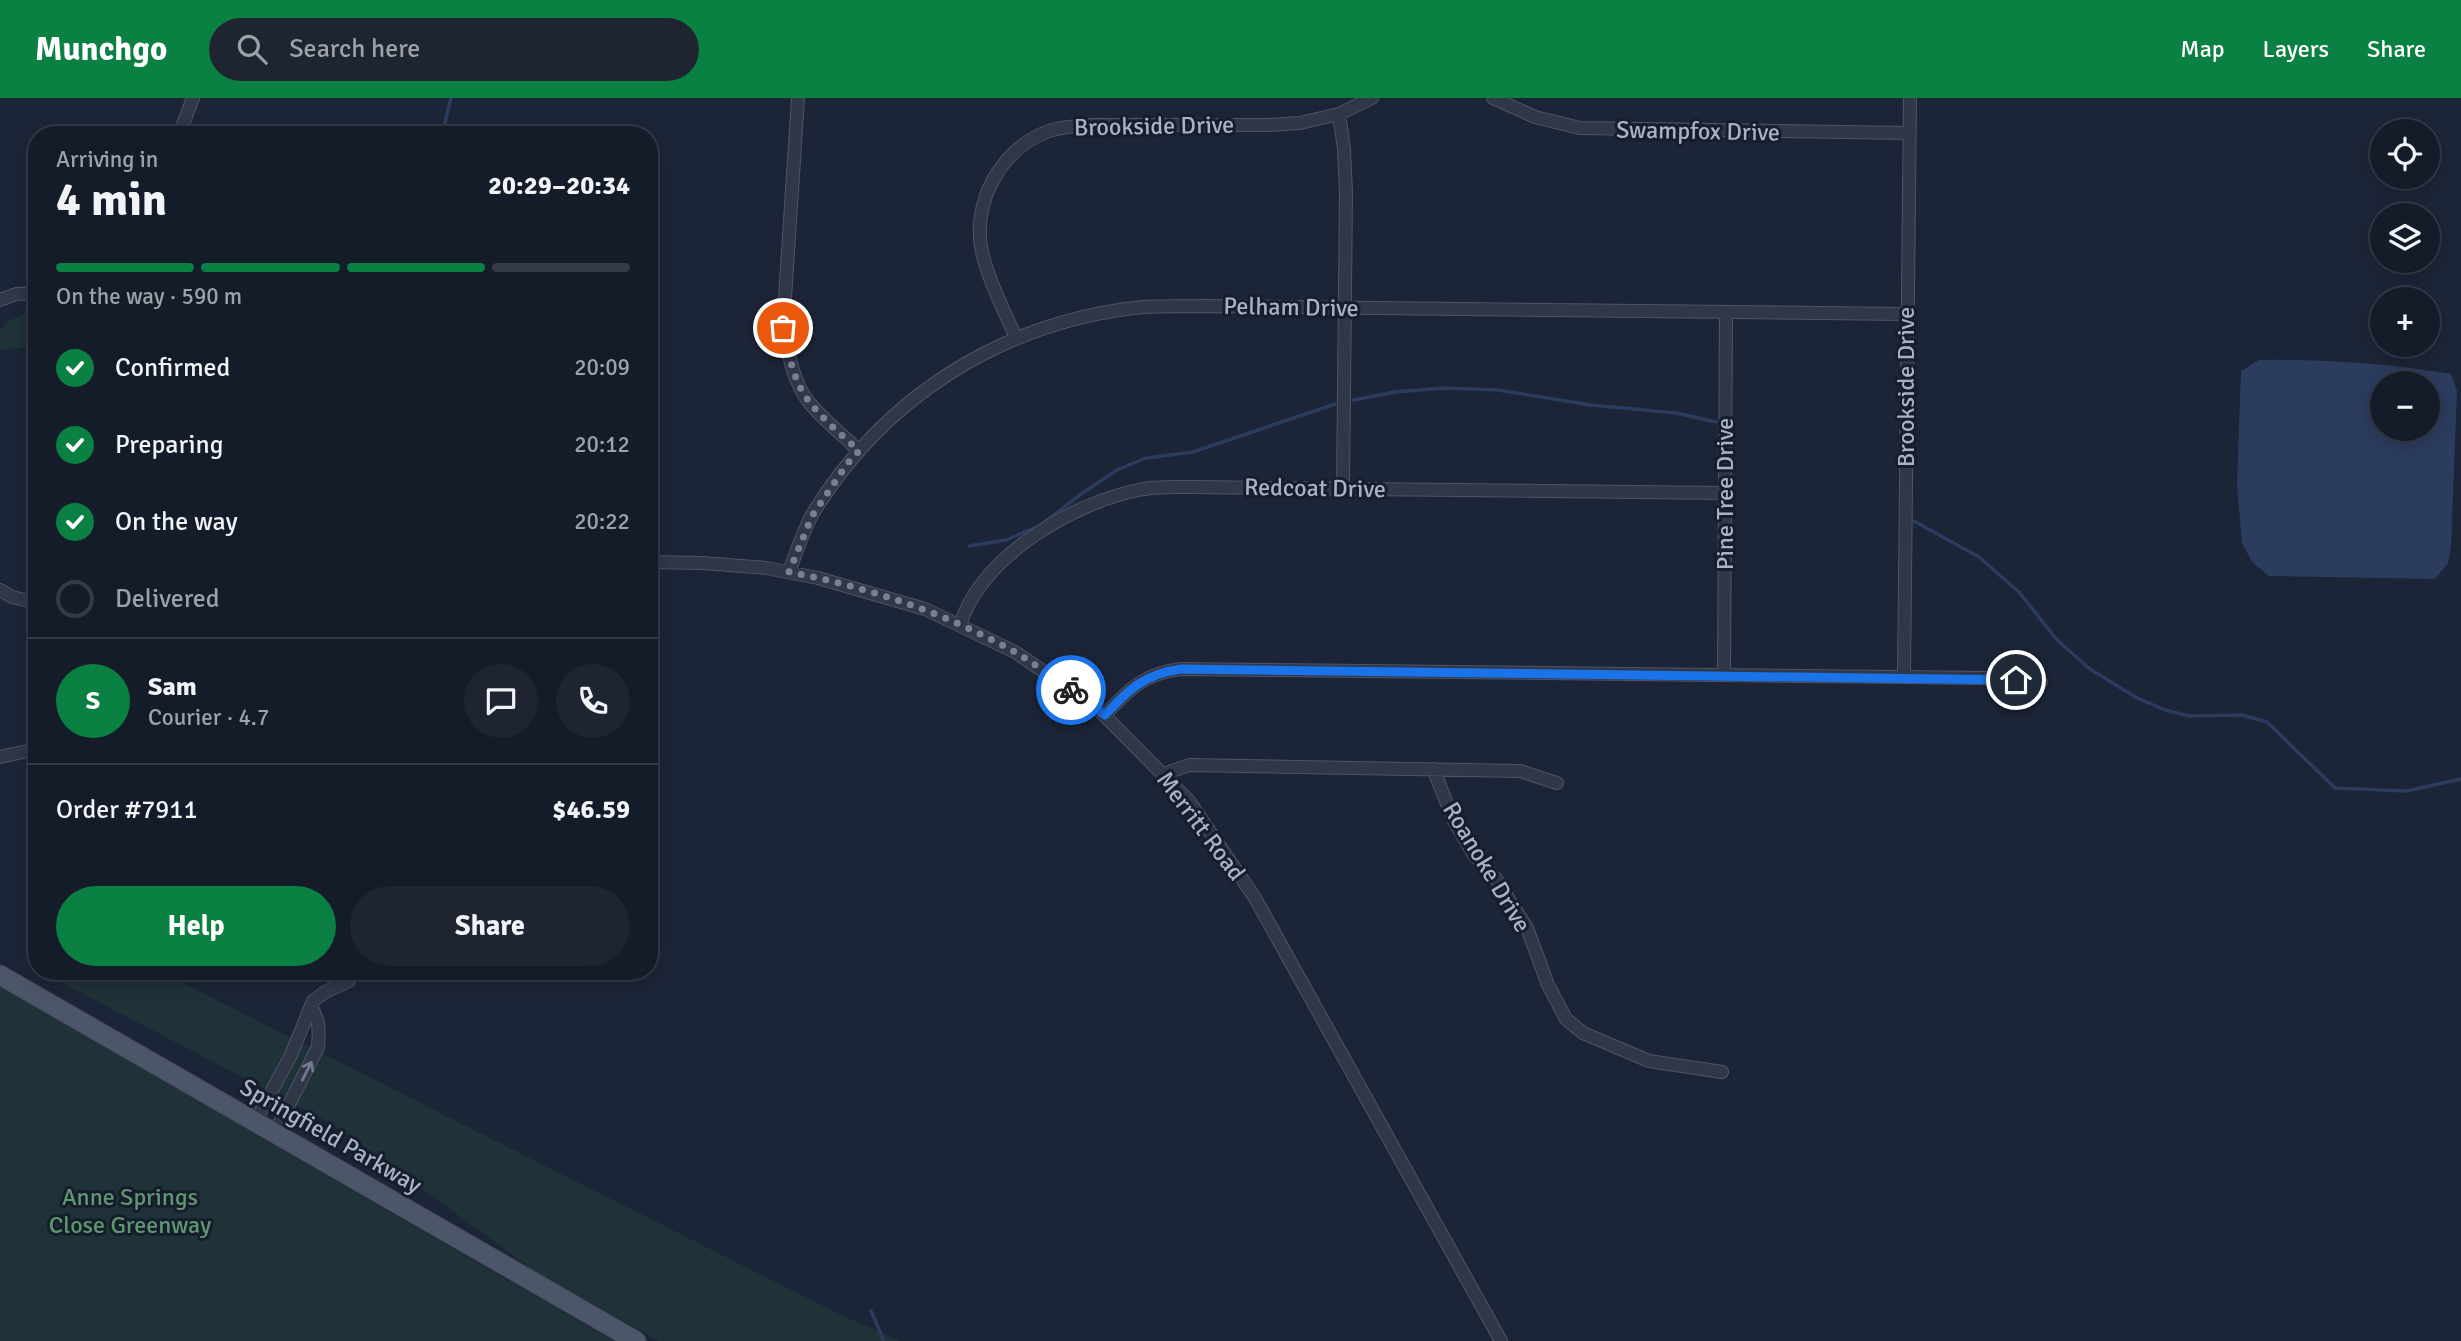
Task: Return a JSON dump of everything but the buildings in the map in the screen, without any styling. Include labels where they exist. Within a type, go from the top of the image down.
[{"type":"main road","name":"Springfield Parkway","points":[[0,975],[636,1341]]},
{"type":"street","points":[[182,126],[193,98]]},
{"type":"street","points":[[799,98],[783,328],[791,363],[808,401],[859,451]]},
{"type":"street","name":"Brookside Drive","points":[[1016,338],[982,251],[981,208],[988,188],[1013,153],[1030,140],[1048,131],[1092,125],[1300,123],[1339,114],[1373,98]]},
{"type":"street","name":"Swampfox Drive","points":[[1493,98],[1535,117],[1580,128],[1909,133]]},
{"type":"street","name":"Brookside Drive","points":[[1904,677],[1910,98]]},
{"type":"street","points":[[1339,114],[1346,192],[1343,489]]},
{"type":"street","points":[[0,300],[16,294],[28,293]]},
{"type":"street","name":"Pelham Drive","points":[[789,572],[812,516],[847,464],[900,410],[949,372],[1016,338],[1058,325],[1133,308],[1345,307],[1906,314]]},
{"type":"street","name":"Pine Tree Drive","points":[[1724,675],[1726,313]]},
{"type":"street","name":"Redcoat Drive","points":[[960,625],[971,599],[1005,559],[1056,521],[1092,503],[1139,490],[1164,487],[1725,493]]},
{"type":"street","name":"Merritt Road","points":[[658,562],[702,563],[789,572],[873,592],[925,609],[1015,652],[1105,715],[1189,801],[1255,898],[1501,1341]]},
{"type":"street","points":[[0,590],[12,597],[28,601]]},
{"type":"street","points":[[1105,715],[1149,676],[1181,669],[1991,678],[2041,682]]},
{"type":"street","points":[[0,757],[28,752]]},
{"type":"street","points":[[1164,774],[1189,765],[1433,769],[1520,771],[1558,783]]},
{"type":"street","name":"Roanoke Drive","points":[[1433,769],[1455,823],[1474,856],[1496,879],[1527,928],[1548,985],[1566,1020],[1583,1033],[1649,1060],[1722,1072]]},
{"type":"street","points":[[256,1122],[290,1055],[313,1001],[349,981]]},
{"type":"street","points":[[275,1132],[318,1047],[316,1014],[311,1007]]},
{"type":"green space","points":[[26,313],[28,347],[0,350],[0,329]]},
{"type":"green space","points":[[56,980],[177,980],[841,1315],[900,1341],[659,1341],[536,1272],[334,1125]]},
{"type":"green space","name":"Anne Springs Close Greenway","points":[[0,987],[613,1341],[0,1341]]},
{"type":"water","points":[[2259,360],[2379,364],[2433,371],[2370,371],[2370,441],[2440,441],[2440,372],[2451,374],[2457,391],[2451,547],[2448,563],[2435,579],[2269,576],[2252,562],[2242,543],[2237,485],[2241,371]]},
{"type":"waterway","points":[[444,126],[451,98]]},
{"type":"waterway","points":[[1353,400],[1395,392],[1444,388],[1498,390],[1591,405],[1676,413],[1716,422]]},
{"type":"waterway","points":[[969,546],[1006,540],[1041,525],[1117,470],[1146,458],[1193,452],[1335,404]]},
{"type":"waterway","points":[[1914,521],[1979,557],[2019,592],[2057,640],[2090,669],[2137,698],[2165,710],[2189,716],[2242,715],[2267,722],[2335,788],[2407,791],[2461,779]]},
{"type":"waterway","points":[[871,1311],[884,1341]]},
{"type":"way so far","points":[[783,328],[798,383],[808,401],[859,451],[847,464],[812,516],[789,572],[873,592],[925,609],[1015,652],[1071,690]]},
{"type":"route","points":[[1071,690],[1105,715],[1149,676],[1181,669],[2016,680]]}]
